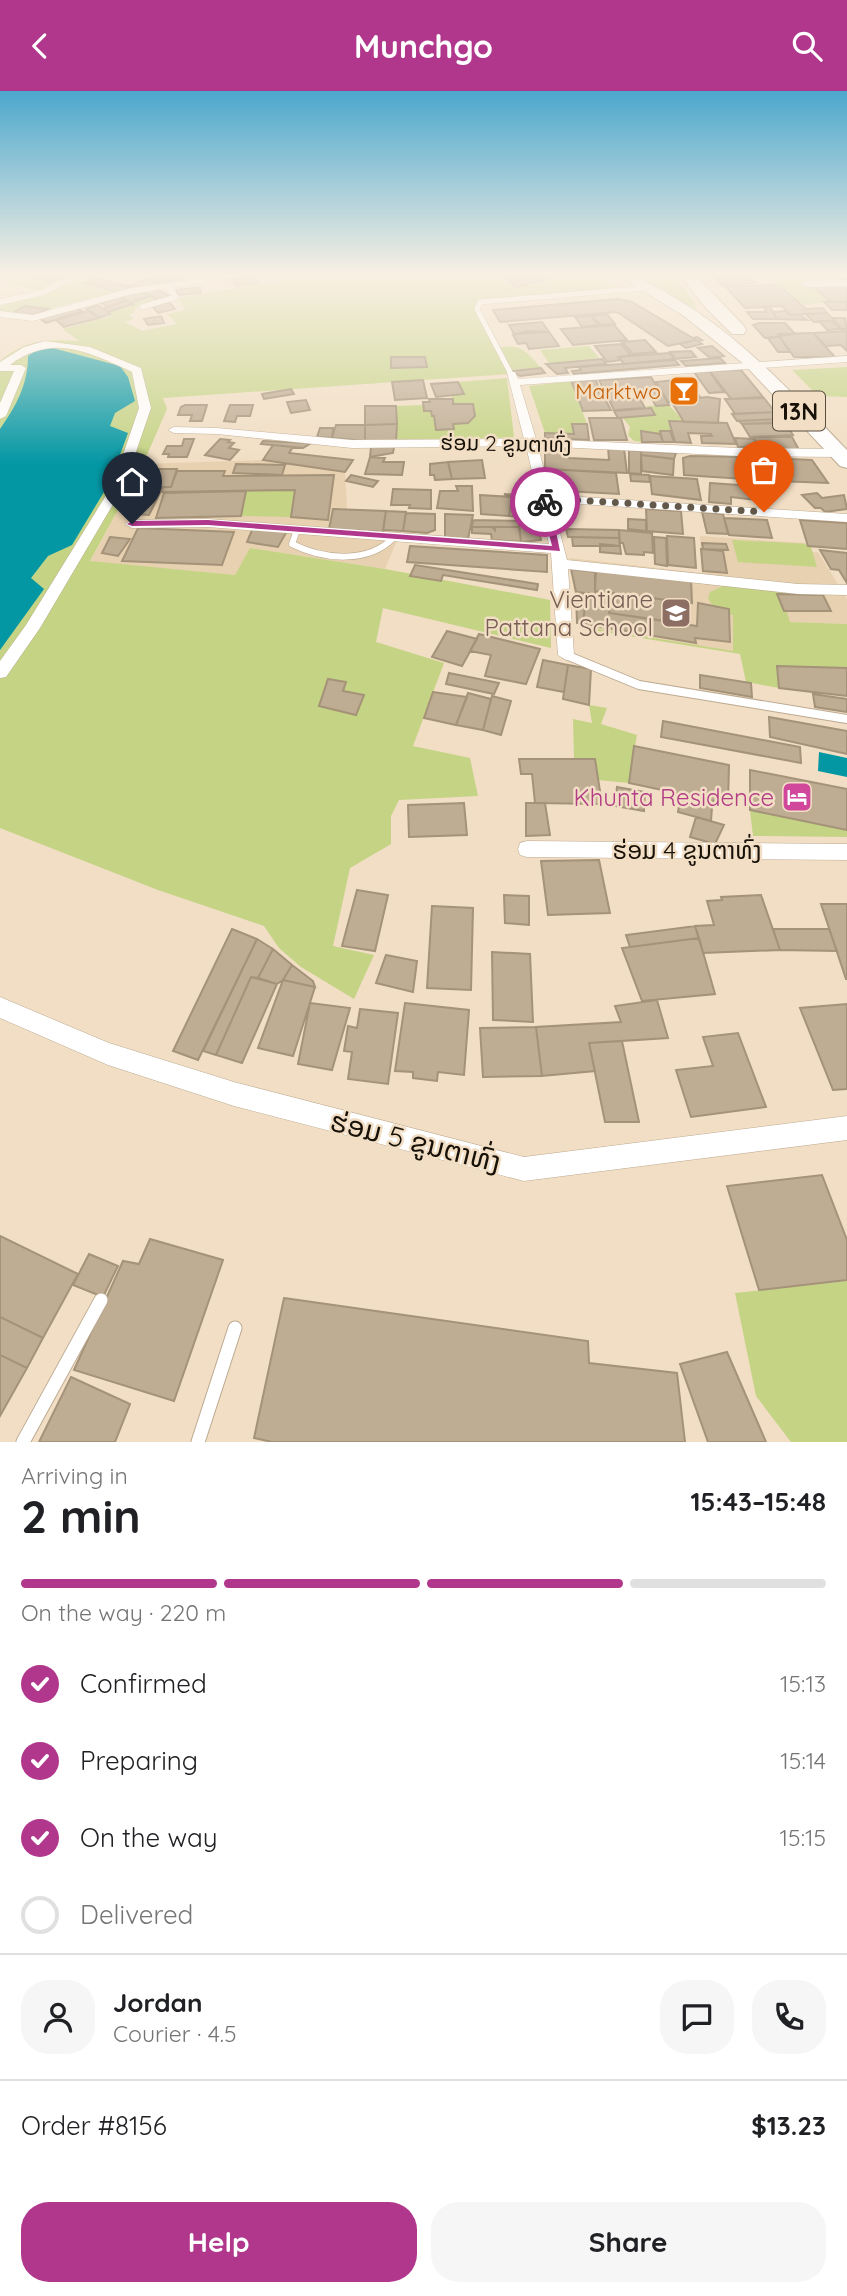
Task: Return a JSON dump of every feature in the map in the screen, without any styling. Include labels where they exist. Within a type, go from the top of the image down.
[{"type":"highway","name":"13N","points":[[725,338],[760,363]]},
{"type":"highway","name":"13N","points":[[739,338],[844,451]]},
{"type":"street","points":[[0,368],[30,348],[45,344],[66,345],[116,360],[137,370],[145,408],[119,484],[32,628],[0,673]]},
{"type":"street","points":[[566,655],[559,557],[513,378],[847,359]]},
{"type":"street","points":[[0,368],[21,368],[0,416]]},
{"type":"street","name":"ຮ່ອມ 2 ຂູນຕາທົ່ງ","points":[[174,430],[217,431],[352,444],[531,442],[738,452],[844,451]]},
{"type":"street","points":[[544,498],[847,518]]},
{"type":"street","points":[[132,524],[208,523],[394,537],[798,589],[847,590]]},
{"type":"street","name":"ຮ່ອມ 4 ຂູນຕາທົ່ງ","points":[[527,849],[847,852]]},
{"type":"street","name":"ຮ່ອມ 5 ຂູນຕາທົ່ງ","points":[[0,1007],[108,1054],[234,1094],[524,1168],[847,1128]]},
{"type":"lane","points":[[492,338],[513,378]]},
{"type":"lane","points":[[297,530],[292,544],[300,548],[365,557],[385,549],[394,537]]},
{"type":"lane","points":[[566,655],[639,685],[847,719]]},
{"type":"lane","points":[[23,1442],[101,1300]]},
{"type":"lane","points":[[198,1442],[235,1328]]},
{"type":"shaded area","points":[[263,460],[345,472],[347,510],[382,531],[400,533],[385,569],[251,548],[235,575],[90,562],[143,464]]},
{"type":"shaded area","points":[[700,536],[805,543],[810,552],[818,552],[847,599],[847,624],[789,622],[733,615],[734,652],[580,626],[577,623],[570,558],[702,573]]},
{"type":"green space","points":[[75,338],[492,338],[496,348],[522,349],[541,368],[514,369],[511,374],[163,398],[167,409],[143,464],[90,561],[235,575],[250,548],[385,569],[550,600],[551,648],[383,608],[376,642],[444,663],[413,746],[470,758],[478,796],[399,800],[391,816],[391,844],[350,868],[333,946],[374,955],[354,999],[301,967],[279,948],[264,926],[158,890],[0,828],[0,361],[28,344],[57,340],[79,341]]},
{"type":"green space","points":[[589,346],[599,358],[549,363],[540,350]]},
{"type":"green space","points":[[847,367],[847,397],[818,396],[792,370]]},
{"type":"green space","points":[[507,378],[514,437],[396,441],[396,406],[423,405],[424,411],[431,411],[434,416],[436,429],[453,429],[453,424],[468,423],[475,415],[473,404],[453,404],[451,396],[464,394],[458,382]]},
{"type":"green space","points":[[571,381],[587,424],[573,424],[574,434],[545,433],[529,386]]},
{"type":"green space","points":[[669,405],[684,422],[670,421],[670,431],[660,431],[660,434],[641,432],[642,442],[634,441],[628,435],[630,427],[622,417],[655,414],[651,408],[644,406]]},
{"type":"green space","points":[[295,490],[291,517],[241,516],[246,491]]},
{"type":"green space","points":[[732,540],[810,544],[817,567],[738,562]]},
{"type":"green space","points":[[725,585],[780,590],[790,622],[847,624],[847,668],[778,666],[779,688],[746,682],[740,654],[579,628],[580,626],[733,651],[733,615],[718,610],[708,598],[710,592]]},
{"type":"green space","points":[[589,705],[607,708],[601,724],[637,735],[629,783],[598,780],[574,759],[573,719],[592,723]]},
{"type":"green space","points":[[750,810],[847,830],[847,837],[753,836]]},
{"type":"green space","points":[[847,1281],[847,1442],[791,1442],[756,1396],[735,1293]]},
{"type":"water","points":[[49,347],[120,366],[128,377],[135,401],[115,413],[110,426],[128,433],[110,482],[72,545],[48,556],[31,578],[44,589],[0,650],[0,429],[20,395],[28,356],[39,348]]},
{"type":"water","points":[[819,752],[847,758],[847,777],[818,771]]},
{"type":"building","points":[[515,338],[553,338],[559,346],[529,349],[526,343],[518,344]]},
{"type":"building","points":[[568,338],[627,340],[573,345]]},
{"type":"building","points":[[656,338],[696,340],[668,346]]},
{"type":"building","points":[[693,338],[702,340],[698,341],[702,344],[686,348],[680,344],[696,340]]},
{"type":"building","points":[[768,338],[781,338],[790,352],[778,352]]},
{"type":"building","points":[[781,338],[818,338],[835,357],[794,357]]},
{"type":"building","points":[[818,338],[847,338],[847,351],[841,345],[826,346]]},
{"type":"building","points":[[645,340],[656,352],[633,354],[622,342]]},
{"type":"building","points":[[621,344],[631,355],[607,362],[595,346]]},
{"type":"building","points":[[712,346],[724,356],[710,358],[698,348]]},
{"type":"building","points":[[691,351],[696,357],[675,359],[670,352]]},
{"type":"building","points":[[669,353],[675,359],[624,364],[619,357]]},
{"type":"building","points":[[391,357],[425,357],[427,367],[391,368]]},
{"type":"building","points":[[720,358],[725,363],[686,366],[681,361]]},
{"type":"building","points":[[602,359],[606,364],[565,368],[568,373],[557,374],[546,364]]},
{"type":"building","points":[[675,360],[679,365],[574,374],[572,371],[581,370],[579,367]]},
{"type":"building","points":[[541,368],[545,373],[520,376],[512,371]]},
{"type":"building","points":[[741,370],[763,397],[731,399],[710,371]]},
{"type":"building","points":[[709,371],[724,392],[709,393],[694,372]]},
{"type":"building","points":[[651,377],[658,389],[620,391],[625,400],[640,399],[645,408],[614,410],[599,380]]},
{"type":"building","points":[[685,379],[700,397],[693,397],[695,401],[668,402],[656,382]]},
{"type":"building","points":[[423,380],[427,398],[395,400],[392,382]]},
{"type":"building","points":[[596,380],[600,392],[577,395],[571,381]]},
{"type":"building","points":[[458,382],[464,394],[436,397],[431,384]]},
{"type":"building","points":[[291,389],[294,394],[264,399],[262,394]]},
{"type":"building","points":[[600,390],[611,410],[583,411],[577,395],[592,394],[591,392]]},
{"type":"building","points":[[661,390],[669,405],[656,406],[647,391]]},
{"type":"building","points":[[707,397],[720,399],[718,423],[684,422],[671,401]]},
{"type":"building","points":[[764,398],[775,412],[735,414],[725,399]]},
{"type":"building","points":[[429,399],[453,399],[453,404],[473,404],[475,416],[468,423],[453,424],[454,429],[436,430],[431,411],[424,411],[423,402],[430,402]]},
{"type":"building","points":[[306,400],[310,410],[291,413],[287,402]]},
{"type":"building","points":[[207,405],[202,421],[190,421],[192,415],[178,415],[181,407]]},
{"type":"building","points":[[230,405],[253,405],[250,416],[237,416],[235,422],[224,421]]},
{"type":"building","points":[[365,406],[396,406],[397,424],[365,425]]},
{"type":"building","points":[[651,408],[655,415],[618,418],[614,411]]},
{"type":"building","points":[[776,412],[781,419],[737,421],[732,414]]},
{"type":"building","points":[[589,418],[621,418],[627,440],[594,440]]},
{"type":"building","points":[[781,419],[783,422],[742,424],[739,421]]},
{"type":"building","points":[[669,421],[727,423],[736,444],[702,443],[701,436],[712,436],[711,434],[688,433],[691,443],[675,442]]},
{"type":"building","points":[[785,423],[793,435],[750,437],[742,424]]},
{"type":"building","points":[[397,424],[396,441],[365,441],[365,425]]},
{"type":"building","points":[[572,424],[587,424],[589,440],[545,438],[545,433],[574,434]]},
{"type":"building","points":[[336,425],[365,425],[365,441],[332,438]]},
{"type":"building","points":[[320,428],[333,428],[332,438],[317,437]]},
{"type":"building","points":[[641,431],[660,434],[663,442],[642,442]]},
{"type":"building","points":[[660,431],[670,431],[674,442],[663,442]]},
{"type":"building","points":[[754,437],[792,437],[799,450],[760,450]]},
{"type":"building","points":[[735,438],[754,439],[757,447],[738,447]]},
{"type":"building","points":[[184,439],[194,439],[187,457],[168,457],[169,454],[163,454],[167,446],[182,446]]},
{"type":"building","points":[[220,439],[230,440],[228,442],[234,443],[229,448],[239,450],[230,460],[205,455]]},
{"type":"building","points":[[263,441],[311,443],[303,448],[261,444]]},
{"type":"building","points":[[273,445],[293,447],[289,453],[353,460],[345,472],[263,460]]},
{"type":"building","points":[[371,447],[394,447],[393,453],[370,457]]},
{"type":"building","points":[[545,447],[569,448],[569,458],[609,460],[608,447],[624,448],[627,473],[545,469]]},
{"type":"building","points":[[629,450],[641,451],[641,474],[629,473]]},
{"type":"building","points":[[641,451],[676,453],[674,459],[641,455]]},
{"type":"building","points":[[641,455],[674,459],[673,475],[642,471]]},
{"type":"building","points":[[370,457],[385,458],[383,462],[404,462],[402,475],[365,474]]},
{"type":"building","points":[[746,457],[759,480],[684,475],[683,458]]},
{"type":"building","points":[[746,457],[766,458],[769,464],[750,463]]},
{"type":"building","points":[[766,458],[812,460],[828,483],[777,481]]},
{"type":"building","points":[[482,460],[485,478],[452,479],[448,462]]},
{"type":"building","points":[[448,462],[452,479],[435,480],[434,475],[430,475],[430,464]]},
{"type":"building","points":[[750,463],[766,464],[773,479],[759,479]]},
{"type":"building","points":[[236,464],[285,465],[282,475],[233,473]]},
{"type":"building","points":[[156,469],[177,469],[171,487],[150,487]]},
{"type":"building","points":[[546,469],[616,473],[619,494],[547,490]]},
{"type":"building","points":[[177,471],[225,471],[223,476],[334,475],[328,520],[291,517],[295,490],[161,492],[163,487],[171,487]]},
{"type":"building","points":[[630,474],[649,475],[650,482],[631,481]]},
{"type":"building","points":[[351,475],[378,481],[373,487],[346,481]]},
{"type":"building","points":[[650,476],[697,479],[701,500],[652,494]]},
{"type":"building","points":[[710,483],[753,486],[757,500],[731,497],[731,504],[709,502]]},
{"type":"building","points":[[456,486],[472,486],[473,511],[437,508],[440,491],[458,491]]},
{"type":"building","points":[[143,487],[163,487],[149,515],[135,514],[137,510],[131,510]]},
{"type":"building","points":[[393,489],[431,490],[431,509],[391,505]]},
{"type":"building","points":[[246,491],[241,516],[156,518],[164,493]]},
{"type":"building","points":[[817,493],[822,498],[844,495],[847,509],[825,512],[821,508],[815,508],[802,495]]},
{"type":"building","points":[[504,494],[528,496],[533,517],[509,516],[512,497]]},
{"type":"building","points":[[480,495],[512,497],[509,516],[481,514]]},
{"type":"building","points":[[333,509],[386,511],[383,532],[329,529]]},
{"type":"building","points":[[646,509],[681,511],[683,534],[647,531]]},
{"type":"building","points":[[386,511],[406,512],[403,531],[383,530]]},
{"type":"building","points":[[702,512],[723,514],[728,534],[707,533]]},
{"type":"building","points":[[406,513],[435,514],[435,530],[427,533],[403,531]]},
{"type":"building","points":[[445,514],[473,515],[468,539],[445,538]]},
{"type":"building","points":[[724,518],[767,520],[772,538],[729,535]]},
{"type":"building","points":[[628,519],[646,520],[646,531],[628,529]]},
{"type":"building","points":[[473,520],[519,521],[519,527],[472,527]]},
{"type":"building","points":[[800,520],[847,523],[847,549],[808,546]]},
{"type":"building","points":[[519,523],[537,523],[541,540],[521,542]]},
{"type":"building","points":[[472,527],[492,527],[495,530],[495,527],[519,527],[521,542],[492,540],[491,534],[472,533]]},
{"type":"building","points":[[138,528],[234,532],[222,565],[122,561]]},
{"type":"building","points":[[566,529],[619,530],[619,538],[568,537]]},
{"type":"building","points":[[252,530],[287,531],[278,547],[247,542]]},
{"type":"building","points":[[619,530],[652,533],[653,553],[626,554],[623,543],[620,543]]},
{"type":"building","points":[[667,536],[694,538],[696,568],[668,565]]},
{"type":"building","points":[[110,537],[130,539],[118,556],[102,553]]},
{"type":"building","points":[[572,537],[619,538],[620,546],[573,546]]},
{"type":"building","points":[[654,537],[666,538],[667,566],[655,564]]},
{"type":"building","points":[[702,543],[726,544],[728,550],[703,549]]},
{"type":"building","points":[[600,544],[620,546],[621,554],[600,552]]},
{"type":"building","points":[[410,546],[547,555],[547,572],[407,562]]},
{"type":"building","points":[[701,549],[723,551],[727,573],[703,571]]},
{"type":"building","points":[[820,550],[847,553],[847,583],[839,570],[831,569]]},
{"type":"building","points":[[415,565],[538,584],[537,590],[443,575],[441,581],[410,576]]},
{"type":"building","points":[[571,569],[595,572],[595,594],[576,592]]},
{"type":"building","points":[[596,569],[691,579],[692,603],[595,591]]},
{"type":"building","points":[[576,592],[586,595],[583,624],[577,623]]},
{"type":"building","points":[[621,594],[676,601],[673,622],[609,613],[612,595],[620,597]]},
{"type":"building","points":[[777,594],[823,595],[831,611],[784,611]]},
{"type":"building","points":[[586,595],[612,596],[609,613],[697,626],[698,603],[729,609],[730,642],[695,638],[696,643],[583,624]]},
{"type":"building","points":[[447,631],[477,639],[462,666],[432,657]]},
{"type":"building","points":[[479,634],[540,649],[526,684],[485,676],[491,655],[470,651]]},
{"type":"building","points":[[543,660],[568,665],[564,692],[537,687]]},
{"type":"building","points":[[568,665],[591,669],[589,705],[563,699]]},
{"type":"building","points":[[777,666],[847,668],[847,696],[779,688]]},
{"type":"building","points":[[449,673],[499,683],[494,694],[446,684]]},
{"type":"building","points":[[700,675],[751,683],[752,697],[700,688]]},
{"type":"building","points":[[328,679],[346,682],[343,691],[364,695],[356,715],[319,706]]},
{"type":"building","points":[[433,692],[467,697],[456,725],[424,718]]},
{"type":"building","points":[[468,693],[491,699],[483,730],[456,725]]},
{"type":"building","points":[[813,694],[847,699],[847,712],[815,707]]},
{"type":"building","points":[[492,696],[511,701],[501,735],[483,730]]},
{"type":"building","points":[[769,717],[847,731],[847,754],[770,737]]},
{"type":"building","points":[[663,721],[800,747],[801,763],[661,737]]},
{"type":"building","points":[[634,746],[729,765],[728,804],[629,783]]},
{"type":"building","points":[[519,759],[595,759],[602,804],[535,803],[532,774],[521,774]]},
{"type":"building","points":[[750,770],[847,789],[847,830],[750,810]]},
{"type":"building","points":[[617,787],[645,792],[644,811],[615,806]]},
{"type":"building","points":[[680,800],[712,807],[711,821],[678,812]]},
{"type":"building","points":[[464,803],[467,835],[409,837],[408,805]]},
{"type":"building","points":[[526,803],[545,803],[550,835],[526,836]]},
{"type":"building","points":[[696,817],[724,825],[715,844],[690,837]]},
{"type":"building","points":[[599,860],[610,913],[548,915],[541,861]]},
{"type":"building","points":[[357,890],[388,895],[375,951],[342,946]]},
{"type":"building","points":[[504,895],[529,896],[529,925],[505,923]]},
{"type":"building","points":[[761,895],[780,950],[703,953],[695,926],[714,925],[707,901],[722,900],[721,897]]},
{"type":"building","points":[[821,904],[847,904],[847,979],[846,979]]},
{"type":"building","points":[[432,906],[473,908],[471,990],[427,988]]},
{"type":"building","points":[[695,926],[699,938],[630,947],[626,935]]},
{"type":"building","points":[[232,929],[257,939],[198,1060],[173,1051]]},
{"type":"building","points":[[773,929],[829,929],[837,951],[780,950]]},
{"type":"building","points":[[699,938],[715,994],[642,1001],[622,948]]},
{"type":"building","points":[[257,939],[273,949],[258,978],[251,977],[216,1055],[203,1051]]},
{"type":"building","points":[[273,949],[292,965],[283,980],[277,984],[258,978]]},
{"type":"building","points":[[492,952],[530,954],[533,1022],[493,1020]]},
{"type":"building","points":[[386,955],[417,961],[413,992],[376,983]]},
{"type":"building","points":[[292,965],[313,981],[315,987],[283,980]]},
{"type":"building","points":[[251,977],[277,984],[242,1063],[216,1055]]},
{"type":"building","points":[[283,980],[315,987],[293,1056],[258,1048]]},
{"type":"building","points":[[657,1000],[668,1038],[589,1043],[595,1071],[542,1076],[536,1027],[621,1022],[615,1006]]},
{"type":"building","points":[[310,1003],[350,1008],[332,1070],[298,1064]]},
{"type":"building","points":[[405,1003],[469,1010],[464,1075],[438,1072],[437,1081],[413,1078],[413,1072],[395,1071]]},
{"type":"building","points":[[847,1004],[847,1089],[833,1090],[800,1008]]},
{"type":"building","points":[[360,1009],[398,1013],[388,1084],[348,1079],[352,1052],[344,1051],[348,1026],[357,1028]]},
{"type":"building","points":[[536,1027],[542,1076],[483,1077],[480,1028]]},
{"type":"building","points":[[738,1033],[766,1107],[691,1117],[676,1070],[713,1066],[703,1037]]},
{"type":"building","points":[[622,1041],[639,1122],[605,1122],[589,1043]]},
{"type":"building","points":[[822,1175],[847,1240],[847,1280],[759,1290],[727,1186]]},
{"type":"building","points":[[0,1236],[78,1274],[43,1338],[0,1317]]},
{"type":"building","points":[[150,1239],[223,1260],[174,1401],[74,1370],[123,1261],[139,1264]]},
{"type":"building","points":[[89,1254],[118,1266],[103,1297],[73,1285]]},
{"type":"building","points":[[284,1298],[588,1341],[589,1363],[677,1373],[685,1442],[272,1442],[254,1438]]},
{"type":"building","points":[[0,1317],[43,1338],[27,1368],[0,1355]]},
{"type":"building","points":[[727,1352],[766,1442],[708,1442],[680,1364]]},
{"type":"building","points":[[0,1355],[27,1368],[0,1416]]},
{"type":"building","points":[[71,1377],[130,1404],[115,1442],[39,1442]]},
{"type":"way so far","points":[[545,502],[544,498],[764,512]]},
{"type":"place","name":"Marktwo","points":[[684,391]]},
{"type":"place","name":"Vientiane Pattana School","points":[[676,613]]},
{"type":"place","name":"Khunta Residence","points":[[797,797]]},
{"type":"route","points":[[132,524],[208,523],[557,549],[545,502]]}]
